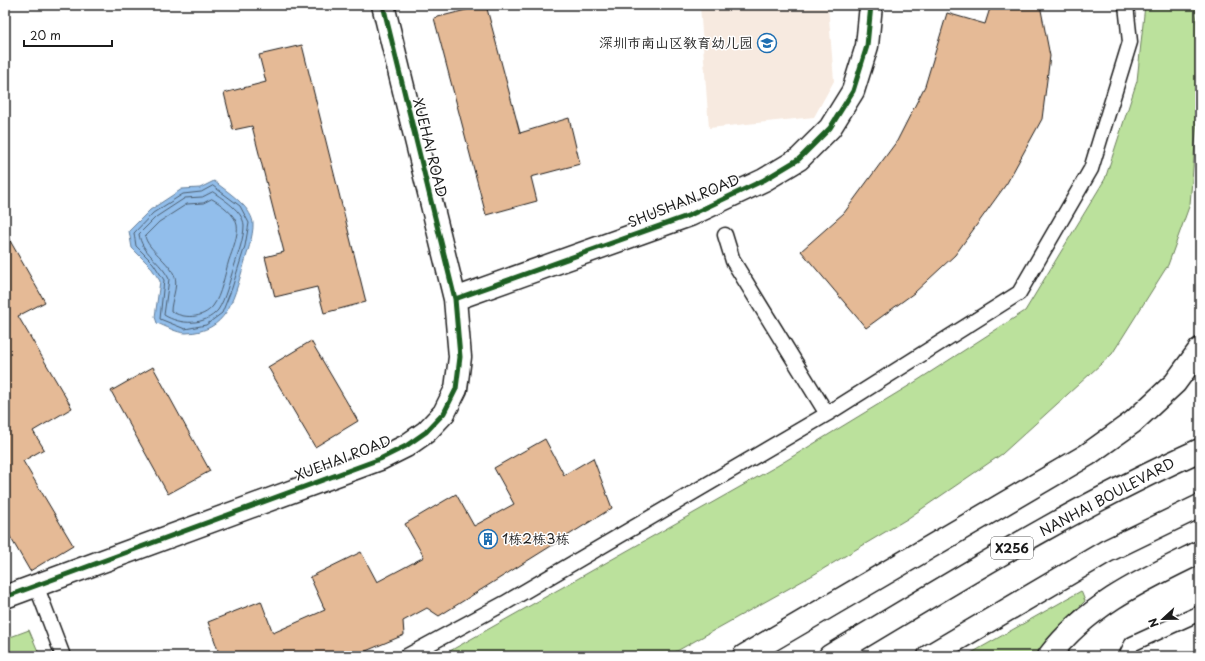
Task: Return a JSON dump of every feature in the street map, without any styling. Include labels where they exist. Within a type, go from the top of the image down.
[{"type":"main road","name":"XUEHAI ROAD","points":[[5,597],[380,459],[406,446],[426,432],[444,413],[456,389],[460,357],[455,299],[383,5]]},
{"type":"main road","name":"SHUSHAN ROAD","points":[[455,299],[690,215],[764,180],[799,159],[830,128],[853,91],[867,46],[871,5]]},
{"type":"main road","points":[[744,656],[1087,455],[1133,422],[1175,383],[1200,348]]},
{"type":"main road","name":"NANHAI BOULEVARD","points":[[830,656],[996,556],[1080,510],[1200,450]]},
{"type":"main road","points":[[929,656],[1107,551],[1200,506]]},
{"type":"main road","points":[[1049,656],[1077,626],[1104,603],[1155,574],[1200,552]]},
{"type":"lane","points":[[407,656],[505,603],[827,414],[1019,293],[1091,169],[1130,42],[1126,5]]},
{"type":"lane","points":[[725,235],[733,261],[827,414]]},
{"type":"lane","points":[[36,585],[63,656]]},
{"type":"lane","points":[[1126,656],[1132,644],[1200,613]]},
{"type":"shaded area","name":"深圳市南山区教育幼儿园","points":[[700,5],[828,5],[834,81],[814,117],[709,128]]},
{"type":"green space","points":[[1145,5],[1195,5],[1200,44],[1200,85],[1190,204],[1168,265],[1112,354],[1002,454],[907,519],[813,575],[668,656],[441,656],[777,466],[915,382],[1025,311],[1105,179],[1137,81]]},
{"type":"green space","points":[[1081,591],[1085,601],[1056,630],[1037,656],[966,656]]},
{"type":"green space","points":[[29,630],[40,656],[5,656],[5,639]]},
{"type":"water","points":[[214,181],[237,199],[248,211],[253,223],[251,239],[236,292],[226,312],[211,327],[200,331],[182,333],[157,323],[155,317],[160,281],[150,266],[132,248],[129,231],[150,210],[182,189],[200,188]]},
{"type":"building","points":[[486,5],[520,133],[569,118],[580,164],[531,177],[537,201],[486,215],[434,18]]},
{"type":"building","points":[[991,5],[1040,5],[1050,56],[1042,119],[1007,183],[955,255],[914,293],[866,328],[801,251],[844,213],[897,141],[925,86],[947,13],[985,24]]},
{"type":"building","points":[[302,45],[366,302],[324,313],[317,287],[275,297],[265,257],[284,252],[252,126],[233,130],[224,93],[266,82],[259,55]]},
{"type":"building","points":[[5,232],[45,302],[18,316],[72,408],[33,431],[44,449],[23,461],[73,545],[30,571],[5,528]]},
{"type":"building","points":[[311,341],[358,421],[315,447],[268,367]]},
{"type":"building","points":[[153,367],[210,471],[168,494],[111,391]]},
{"type":"building","name":"1栋2栋3栋","points":[[545,439],[564,475],[593,458],[612,508],[439,616],[427,608],[403,621],[404,635],[354,656],[220,656],[208,622],[261,601],[273,633],[325,610],[310,577],[361,552],[377,582],[424,557],[405,524],[456,494],[474,526],[514,504],[494,468]]},
{"type":"cycle path","points":[[5,597],[380,459],[406,446],[426,432],[444,413],[456,389],[460,357],[455,299],[383,5]]},
{"type":"cycle path","points":[[455,299],[690,215],[764,180],[799,159],[830,128],[853,91],[867,46],[871,5]]},
{"type":"place","name":"深圳市南山区教育幼儿园","points":[[767,43]]},
{"type":"place","name":"1栋2栋3栋","points":[[488,539]]}]
